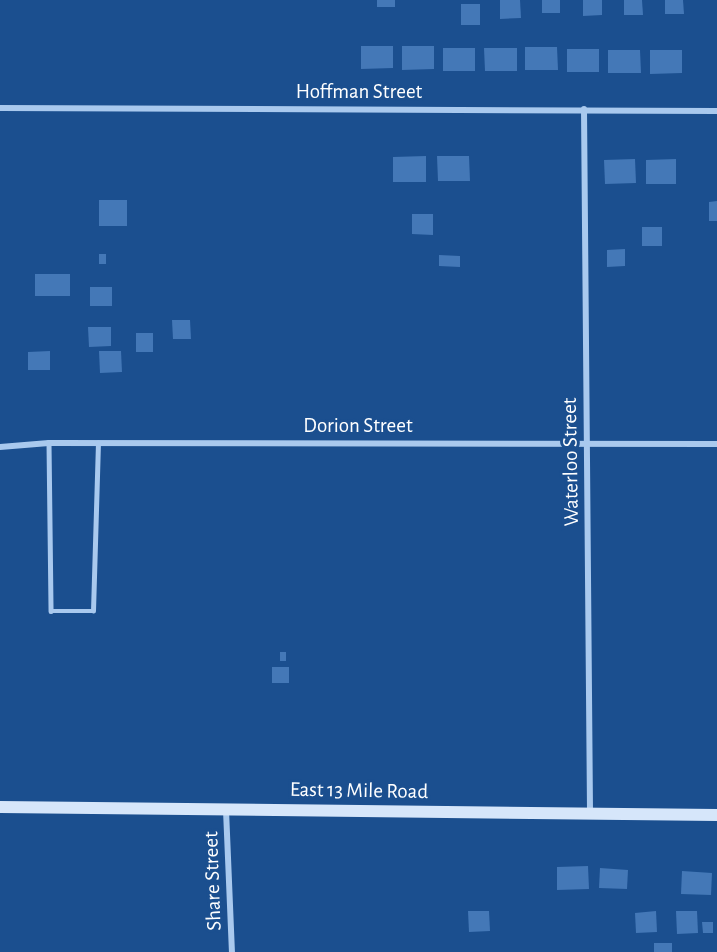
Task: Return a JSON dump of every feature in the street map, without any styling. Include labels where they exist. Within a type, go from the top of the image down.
[{"type":"main road","name":"East 13 Mile Road","points":[[0,807],[717,815]]},
{"type":"street","name":"Hoffman Street","points":[[0,108],[717,111]]},
{"type":"street","name":"Waterloo Street","points":[[584,109],[590,814]]},
{"type":"street","name":"Dorion Street","points":[[0,447],[49,443],[717,444]]},
{"type":"street","name":"Share Street","points":[[226,809],[232,952]]},
{"type":"lane","points":[[49,443],[51,611],[93,611],[98,443]]},
{"type":"building","points":[[377,0],[395,0],[395,7],[377,7]]},
{"type":"building","points":[[500,0],[520,0],[521,18],[500,19]]},
{"type":"building","points":[[542,0],[560,0],[560,13],[542,13]]},
{"type":"building","points":[[583,0],[602,0],[602,15],[583,16]]},
{"type":"building","points":[[624,0],[642,0],[643,15],[624,15]]},
{"type":"building","points":[[665,0],[683,0],[684,14],[665,14]]},
{"type":"building","points":[[461,4],[480,4],[480,25],[461,25]]},
{"type":"building","points":[[361,46],[393,46],[393,68],[361,69]]},
{"type":"building","points":[[402,46],[434,46],[434,69],[402,70]]},
{"type":"building","points":[[525,47],[557,47],[558,70],[525,70]]},
{"type":"building","points":[[443,48],[475,48],[475,71],[443,71]]},
{"type":"building","points":[[484,48],[517,48],[517,71],[485,71]]},
{"type":"building","points":[[567,49],[599,49],[599,72],[567,72]]},
{"type":"building","points":[[608,50],[640,50],[641,73],[608,73]]},
{"type":"building","points":[[650,50],[682,50],[682,73],[650,74]]},
{"type":"building","points":[[426,156],[426,182],[393,182],[393,157]]},
{"type":"building","points":[[437,156],[469,156],[470,181],[438,181]]},
{"type":"building","points":[[635,159],[636,183],[605,184],[604,160]]},
{"type":"building","points":[[676,159],[676,184],[646,184],[646,160]]},
{"type":"building","points":[[99,200],[127,200],[127,226],[99,226]]},
{"type":"building","points":[[717,201],[717,221],[709,221],[709,202]]},
{"type":"building","points":[[412,214],[433,214],[433,235],[412,234]]},
{"type":"building","points":[[642,227],[662,227],[662,246],[642,246]]},
{"type":"building","points":[[625,249],[625,266],[607,267],[607,250]]},
{"type":"building","points":[[99,254],[106,254],[106,264],[99,264]]},
{"type":"building","points":[[439,255],[460,256],[460,267],[439,266]]},
{"type":"building","points":[[35,274],[70,274],[70,296],[35,296]]},
{"type":"building","points":[[90,287],[112,287],[112,306],[90,306]]},
{"type":"building","points":[[172,320],[190,320],[191,339],[173,339]]},
{"type":"building","points":[[88,327],[111,327],[111,346],[89,347]]},
{"type":"building","points":[[136,333],[153,333],[153,352],[136,352]]},
{"type":"building","points":[[50,351],[50,370],[28,370],[28,352]]},
{"type":"building","points":[[99,351],[121,351],[122,372],[100,373]]},
{"type":"building","points":[[280,652],[286,652],[286,661],[280,661]]},
{"type":"building","points":[[272,667],[289,667],[289,683],[272,683]]},
{"type":"building","points":[[588,866],[589,889],[557,890],[557,867]]},
{"type":"building","points":[[600,868],[628,870],[627,889],[599,888]]},
{"type":"building","points":[[682,871],[712,873],[711,895],[681,894]]},
{"type":"building","points":[[468,911],[489,911],[490,931],[469,932]]},
{"type":"building","points":[[656,911],[657,932],[636,933],[635,913]]},
{"type":"building","points":[[676,911],[697,911],[698,933],[677,934]]},
{"type":"building","points":[[702,922],[713,922],[713,933],[703,933]]},
{"type":"building","points":[[654,943],[672,943],[672,952],[654,952]]}]
